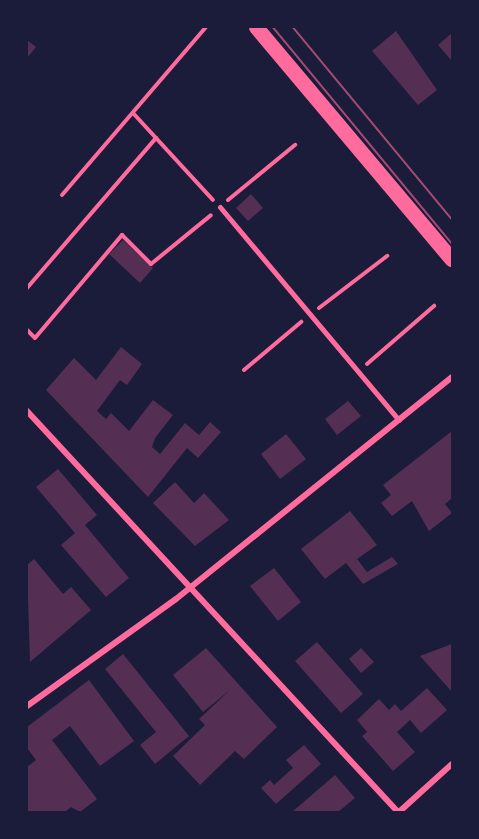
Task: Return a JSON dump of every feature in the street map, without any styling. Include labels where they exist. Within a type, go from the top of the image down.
[{"type":"main road","points":[[256,27],[452,260]]},
{"type":"street","points":[[220,207],[399,420]]},
{"type":"street","points":[[27,706],[192,586],[452,377]]},
{"type":"street","points":[[27,411],[192,586],[398,812],[452,764]]},
{"type":"path","points":[[62,195],[206,27]]},
{"type":"path","points":[[133,113],[220,207]]},
{"type":"path","points":[[27,288],[156,138]]},
{"type":"path","points":[[27,330],[35,338],[122,235],[151,264],[295,145]]},
{"type":"path","points":[[359,371],[434,306]]},
{"type":"building","points":[[396,31],[437,90],[418,105],[372,51]]},
{"type":"building","points":[[452,33],[452,61],[438,45]]},
{"type":"building","points":[[27,40],[36,47],[27,58]]},
{"type":"building","points":[[251,194],[263,208],[248,221],[236,208]]},
{"type":"building","points":[[123,240],[153,268],[140,283],[109,254]]},
{"type":"building","points":[[121,347],[142,364],[127,385],[120,380],[97,411],[106,419],[111,413],[129,431],[153,400],[173,415],[155,438],[152,447],[160,454],[185,423],[199,435],[210,422],[221,432],[198,458],[187,448],[148,497],[46,390],[74,358],[96,380]]},
{"type":"building","points":[[348,401],[361,416],[337,435],[325,419]]},
{"type":"building","points":[[452,431],[452,498],[445,504],[452,513],[429,531],[412,501],[392,516],[381,503],[391,495],[383,485]]},
{"type":"building","points":[[286,434],[306,459],[280,479],[261,454]]},
{"type":"building","points":[[58,469],[97,515],[85,525],[129,578],[106,597],[61,545],[75,533],[36,487]]},
{"type":"building","points":[[175,482],[194,503],[204,493],[229,520],[195,546],[153,503]]},
{"type":"building","points":[[350,511],[377,545],[357,559],[367,572],[392,557],[398,564],[363,584],[346,563],[325,579],[301,549]]},
{"type":"building","points":[[34,559],[63,594],[71,587],[91,610],[30,662],[27,565]]},
{"type":"building","points":[[274,568],[301,602],[278,621],[250,586]]},
{"type":"building","points":[[317,642],[363,694],[341,713],[295,661]]},
{"type":"building","points":[[452,644],[452,692],[420,656]]},
{"type":"building","points":[[206,648],[277,727],[244,759],[235,751],[200,785],[173,756],[205,725],[199,719],[230,690],[203,712],[173,675]]},
{"type":"building","points":[[361,648],[374,662],[361,673],[349,659]]},
{"type":"building","points":[[123,654],[189,736],[155,764],[140,745],[156,732],[105,669]]},
{"type":"building","points":[[89,680],[134,741],[100,766],[70,726],[52,740],[97,799],[80,812],[71,807],[65,812],[27,812],[27,767],[36,760],[27,748],[27,727]]},
{"type":"building","points":[[427,688],[447,710],[421,733],[410,720],[397,732],[415,752],[393,771],[362,736],[367,732],[357,720],[379,699],[389,710],[395,704],[401,711]]},
{"type":"building","points":[[304,745],[321,764],[276,804],[261,788],[270,780],[274,785],[293,768],[286,760]]},
{"type":"building","points":[[335,775],[355,798],[338,812],[292,812]]},
{"type":"tram line","points":[[273,27],[452,243]]},
{"type":"tram line","points":[[293,27],[452,219]]}]
